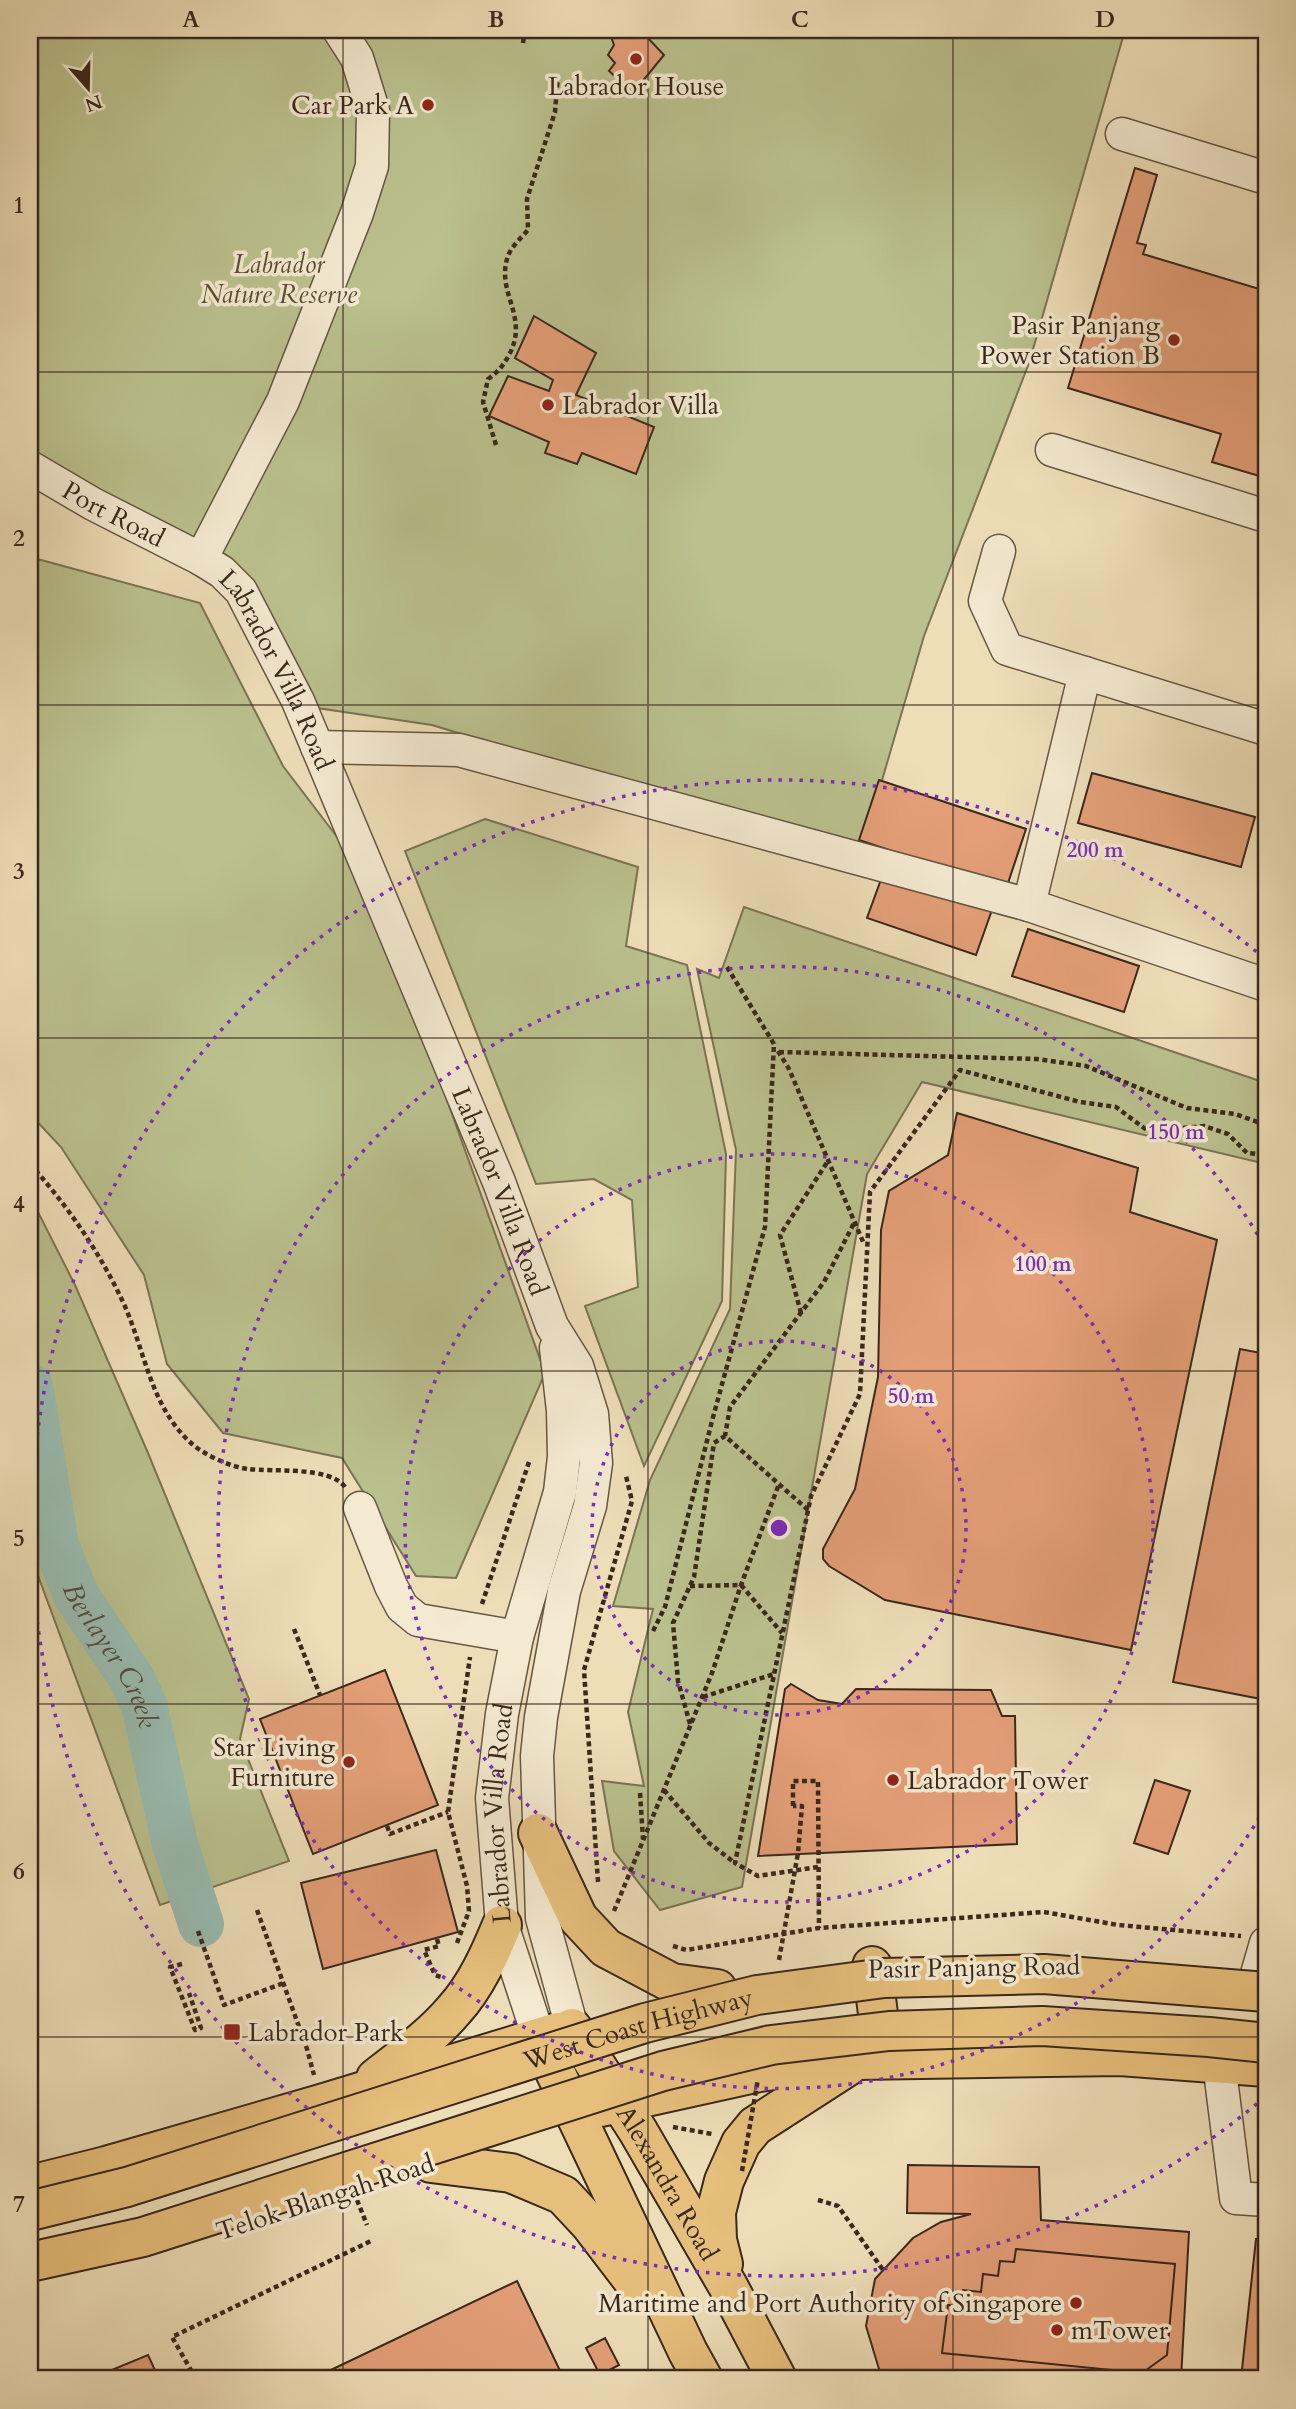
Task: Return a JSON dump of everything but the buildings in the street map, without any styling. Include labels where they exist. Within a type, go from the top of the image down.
[{"type":"main road","points":[[538,1833],[578,1917],[606,1948],[672,1983],[717,1989]]},
{"type":"main road","points":[[357,2091],[407,2054],[455,2010],[491,1952],[502,1925]]},
{"type":"main road","name":"Pasir Panjang Road","points":[[555,2033],[717,1989],[890,1963],[1112,1966],[1262,1964]]},
{"type":"main road","name":"West Coast Highway","points":[[30,2211],[127,2187],[645,2023],[757,1995],[884,1979],[1262,1964]]},
{"type":"main road","points":[[872,1966],[879,2022],[922,2058]]},
{"type":"main road","name":"West Coast Highway","points":[[30,2262],[143,2237],[663,2071],[771,2045],[889,2031],[1042,2026],[1266,2043]]},
{"type":"main road","points":[[30,2185],[321,2104],[555,2033]]},
{"type":"main road","name":"Alexandra Road","points":[[555,2033],[617,2102],[638,2131],[728,2286],[777,2379]]},
{"type":"main road","name":"Alexandra Road","points":[[555,2033],[575,2116],[696,2366]]},
{"type":"main road","points":[[617,2102],[760,2072],[857,2060],[1120,2056],[1266,2067]]},
{"type":"main road","points":[[728,2286],[717,2239],[716,2212],[724,2182],[741,2143],[755,2126],[857,2060]]},
{"type":"main road","name":"Telok Blangah Road","points":[[30,2281],[147,2253],[617,2102]]},
{"type":"main road","points":[[431,2163],[511,2173],[563,2195],[590,2224],[696,2366]]},
{"type":"street","name":"Labrador Villa Road","points":[[340,30],[357,58],[373,110],[372,166],[357,213],[283,401],[201,559],[222,572],[241,591],[298,701],[499,1182],[552,1326],[561,1385],[564,1457],[560,1492],[519,1632],[502,1714],[492,1798],[502,1925],[555,2033]]},
{"type":"street","points":[[1122,134],[1266,178]]},
{"type":"street","points":[[1052,450],[1266,516]]},
{"type":"street","name":"Port Road","points":[[30,467],[93,504],[201,559]]},
{"type":"street","points":[[999,551],[985,601],[1007,649],[1266,729]]},
{"type":"street","points":[[1029,905],[1085,673]]},
{"type":"street","points":[[317,747],[459,750],[1029,905],[1266,985]]},
{"type":"street","name":"Labrador Villa Road","points":[[552,1326],[577,1366],[592,1414],[596,1463],[590,1506],[564,1591],[541,1717],[537,1756],[542,1918],[555,2033]]},
{"type":"street","points":[[360,1508],[391,1586],[402,1606],[418,1620],[519,1632],[535,1603],[547,1601],[557,1628]]},
{"type":"street","points":[[1220,2063],[1236,2198],[1266,2200]]},
{"type":"path","points":[[523,43],[525,30]]},
{"type":"path","points":[[496,445],[483,402],[488,379],[500,370],[516,341],[517,320],[504,279],[509,254],[528,230],[527,199],[555,112],[558,75]]},
{"type":"path","points":[[727,967],[789,1069],[866,1248]]},
{"type":"path","points":[[653,1631],[666,1606],[712,1421],[765,1227],[774,1043]]},
{"type":"path","points":[[779,1052],[1037,1059],[1061,1062],[1086,1066],[1187,1108],[1235,1114],[1266,1125]]},
{"type":"path","points":[[735,1863],[811,1496],[860,1394],[870,1192],[960,1070],[1080,1102],[1116,1107],[1148,1131],[1204,1126],[1228,1133],[1247,1153],[1266,1155]]},
{"type":"path","points":[[801,1313],[780,1235],[829,1160]]},
{"type":"path","points":[[30,1164],[72,1217],[100,1259],[123,1302],[163,1409],[191,1443],[213,1457],[246,1469],[293,1471],[341,1481],[360,1508]]},
{"type":"path","points":[[726,1436],[730,1407],[824,1282],[855,1221]]},
{"type":"path","points":[[726,1436],[808,1510]]},
{"type":"path","points":[[690,1725],[678,1681],[673,1623],[694,1577],[714,1443],[726,1436]]},
{"type":"path","points":[[602,1890],[597,1880],[584,1671],[632,1501],[626,1476]]},
{"type":"path","points":[[614,1911],[702,1697],[779,1484]]},
{"type":"path","points":[[741,1585],[783,1634]]},
{"type":"path","points":[[690,1586],[741,1585]]},
{"type":"path","points":[[294,1629],[320,1695]]},
{"type":"path","points":[[702,1697],[775,1674]]},
{"type":"path","points":[[793,1806],[793,1781],[818,1781],[819,1927]]},
{"type":"path","points":[[664,1790],[709,1843],[758,1876],[818,1867]]},
{"type":"path","points":[[640,1793],[643,1840]]},
{"type":"path","points":[[387,1826],[390,1834],[448,1812]]},
{"type":"path","points":[[608,1901],[620,1916]]},
{"type":"path","points":[[257,1910],[307,2049],[321,2104]]},
{"type":"path","points":[[663,1943],[686,1950],[819,1927],[1044,1912],[1118,1925],[1262,1964]]},
{"type":"path","points":[[198,1931],[224,2005],[284,1983]]},
{"type":"path","points":[[435,1975],[424,1950],[439,1946],[437,1939]]},
{"type":"path","points":[[182,1964],[170,1967],[195,2030],[201,2028],[189,1993]]},
{"type":"path","points":[[673,2127],[703,2130],[716,2135]]},
{"type":"path","points":[[351,2188],[367,2225]]},
{"type":"path","points":[[818,2200],[838,2206],[883,2270]]},
{"type":"path","points":[[196,2379],[172,2337],[373,2240]]},
{"type":"path","points":[[564,2379],[570,2376],[572,2379]]},
{"type":"green space","name":"Labrador Nature Reserve","points":[[30,30],[1125,30],[1029,363],[924,636],[860,856],[432,725],[317,708],[227,563],[30,452]]},
{"type":"green space","points":[[30,557],[200,603],[283,766],[344,846],[419,1022],[545,1373],[456,1578],[416,1576],[342,1458],[223,1433],[167,1364],[144,1275],[61,1147],[30,1114]]},
{"type":"green space","points":[[485,819],[638,867],[626,946],[687,965],[726,1154],[722,1301],[644,1466],[585,1306],[638,1287],[632,1200],[594,1179],[536,1184],[405,851]]},
{"type":"green space","points":[[744,907],[1266,1083],[1266,1164],[922,1082],[867,1174],[742,1887],[660,1910],[614,1851],[602,1781],[644,1786],[628,1712],[653,1609],[613,1606],[650,1480],[730,1309],[736,1150],[697,969],[719,978]]},
{"type":"green space","points":[[30,1201],[75,1285],[148,1453],[249,1699],[240,1739],[289,1861],[160,1905],[30,1554]]},
{"type":"waterway","name":"Berlayer Creek","points":[[30,1386],[56,1545],[76,1595],[132,1679],[144,1705],[175,1844],[201,1924]]},
{"type":"place","name":"Labrador House","points":[[636,59]]},
{"type":"place","name":"Car Park A","points":[[428,105]]},
{"type":"place","name":"Pasir Panjang Power Station B","points":[[1174,340]]},
{"type":"place","name":"Labrador Villa","points":[[548,405]]},
{"type":"place","name":"Star Living Furniture","points":[[349,1762]]},
{"type":"place","name":"Labrador Tower","points":[[893,1780]]},
{"type":"place","name":"Labrador Park","points":[[232,2032]]},
{"type":"place","name":"Maritime and Port Authority of Singapore","points":[[1076,2303]]},
{"type":"place","name":"mTower","points":[[1057,2330]]}]
